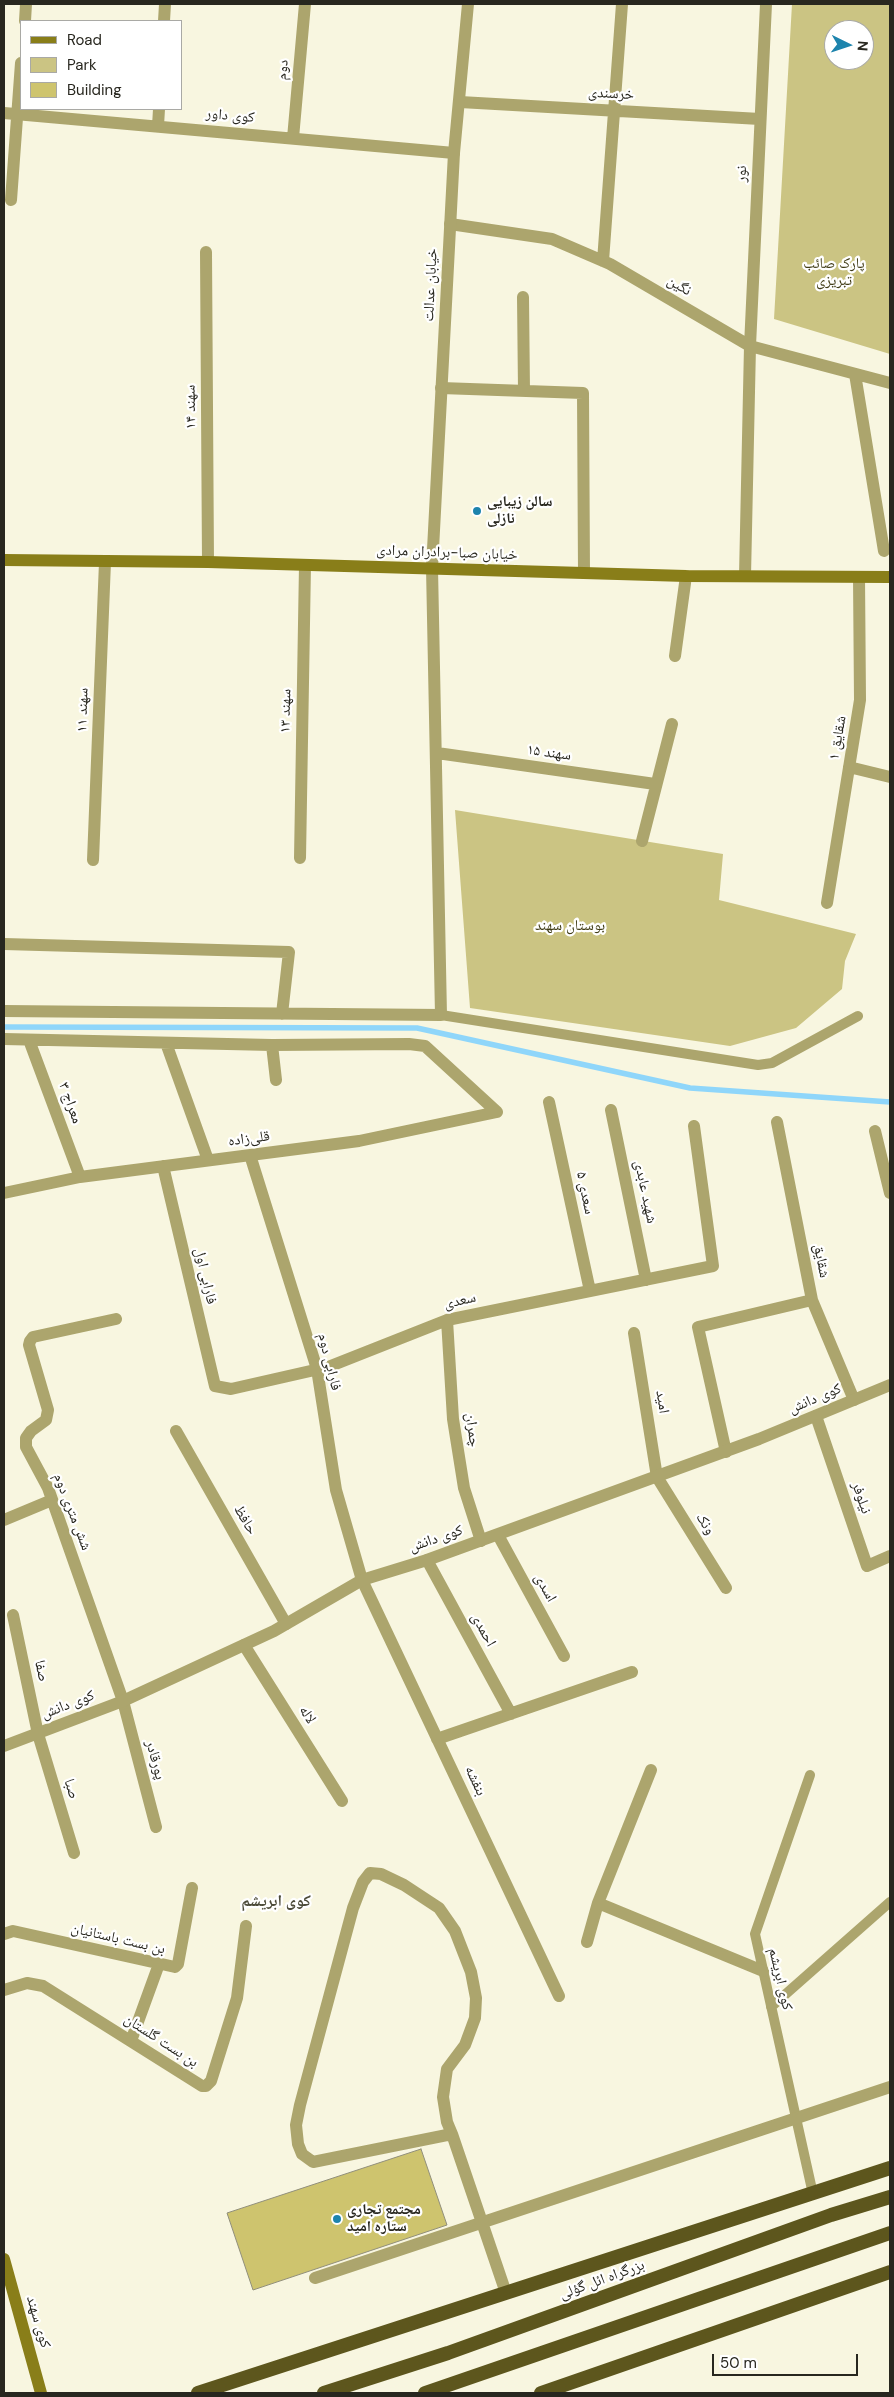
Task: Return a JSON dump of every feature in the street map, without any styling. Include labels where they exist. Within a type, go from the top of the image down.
[{"type":"highway","points":[[198,2393],[890,2168]]},
{"type":"highway","name":"بزرگراه ائل گؤلی","points":[[324,2393],[448,2353],[831,2215],[890,2197]]},
{"type":"highway","points":[[425,2393],[890,2233]]},
{"type":"highway","points":[[541,2393],[890,2272]]},
{"type":"main road","name":"خیابان صبا-برادران مرادی","points":[[4,560],[208,562],[686,576],[890,577]]},
{"type":"main road","name":"کوی سهند","points":[[4,2260],[41,2393]]},
{"type":"street","points":[[25,20],[26,4]]},
{"type":"street","points":[[164,20],[165,4]]},
{"type":"street","name":"دوم","points":[[293,138],[305,4]]},
{"type":"street","name":"خیابان عدالت","points":[[441,1016],[432,568],[454,152],[468,4]]},
{"type":"street","points":[[603,261],[622,4]]},
{"type":"street","name":"نور","points":[[745,576],[750,346],[766,4]]},
{"type":"street","points":[[11,200],[20,76]]},
{"type":"street","name":"خرسندی","points":[[460,102],[760,120]]},
{"type":"street","points":[[158,126],[159,110]]},
{"type":"street","name":"کوی داور","points":[[4,113],[454,152]]},
{"type":"street","name":"نگین","points":[[450,224],[552,239],[603,261],[750,346],[890,383]]},
{"type":"street","name":"سهند ۱۴","points":[[206,252],[208,562]]},
{"type":"street","points":[[523,297],[524,391]]},
{"type":"street","points":[[855,374],[884,551]]},
{"type":"street","points":[[441,388],[583,393],[584,573]]},
{"type":"street","name":"سهند ۱۱","points":[[93,860],[105,562]]},
{"type":"street","name":"سهند ۱۳","points":[[300,858],[305,565]]},
{"type":"street","points":[[675,656],[686,576]]},
{"type":"street","name":"شقایق ۱","points":[[827,903],[860,700],[859,577]]},
{"type":"street","points":[[642,841],[672,724]]},
{"type":"street","name":"سهند ۱۵","points":[[437,753],[656,784]]},
{"type":"street","points":[[849,767],[890,777]]},
{"type":"street","points":[[4,944],[289,952],[282,1014]]},
{"type":"street","points":[[4,1010],[441,1016]]},
{"type":"street","points":[[4,1039],[272,1045],[276,1080]]},
{"type":"street","name":"معراج ۳","points":[[29,1040],[80,1177]]},
{"type":"street","points":[[166,1043],[208,1160]]},
{"type":"street","name":"قلی‌زاده","points":[[4,1193],[80,1177],[359,1141],[497,1112],[424,1046],[409,1044],[272,1045]]},
{"type":"street","name":"سعدی ۵","points":[[549,1102],[590,1291]]},
{"type":"street","name":"شهید عابدی","points":[[612,1110],[646,1280]]},
{"type":"street","name":"شقایق","points":[[777,1122],[812,1300],[854,1400]]},
{"type":"street","name":"سعدی","points":[[221,1389],[231,1389],[328,1367],[447,1320],[713,1266],[694,1126]]},
{"type":"street","points":[[875,1130],[890,1193]]},
{"type":"street","name":"فارابی دوم","points":[[250,1155],[317,1369],[336,1490],[362,1580]]},
{"type":"street","name":"فارابی اول","points":[[163,1166],[215,1386],[221,1389]]},
{"type":"street","points":[[726,1452],[698,1327],[812,1300]]},
{"type":"street","name":"شش متری دوم","points":[[116,1319],[33,1337],[30,1341],[29,1345],[48,1410],[46,1420],[31,1431],[26,1438],[26,1447],[52,1500],[123,1701]]},
{"type":"street","name":"چمران","points":[[447,1320],[453,1419],[464,1488],[481,1541]]},
{"type":"street","name":"امید","points":[[634,1333],[657,1477]]},
{"type":"street","name":"کوی دانش","points":[[4,1746],[123,1701],[244,1645],[286,1624],[362,1580],[427,1560],[726,1452],[890,1385]]},
{"type":"street","name":"نیلوفر","points":[[816,1416],[867,1566],[890,1556]]},
{"type":"street","name":"حافظ","points":[[176,1431],[286,1624]]},
{"type":"street","name":"ونک","points":[[657,1477],[726,1588]]},
{"type":"street","points":[[4,1520],[52,1500]]},
{"type":"street","name":"اسدی","points":[[498,1535],[564,1656]]},
{"type":"street","name":"احمدی","points":[[427,1560],[511,1714]]},
{"type":"street","name":"بنفشه","points":[[362,1580],[559,1996]]},
{"type":"street","name":"صفا","points":[[13,1615],[38,1734]]},
{"type":"street","name":"لاله","points":[[244,1645],[342,1801]]},
{"type":"street","points":[[437,1740],[632,1672]]},
{"type":"street","name":"پورقادر","points":[[123,1701],[156,1826]]},
{"type":"street","name":"صبا","points":[[38,1734],[74,1853]]},
{"type":"street","points":[[587,1942],[598,1903],[651,1770]]},
{"type":"street","points":[[452,2134],[313,2162],[302,2154],[298,2144],[296,2125],[302,2096],[354,1908],[363,1882],[370,1873],[381,1874],[404,1885],[439,1908],[455,1931],[471,1972],[476,1998],[476,2018],[465,2044],[447,2069],[443,2097],[447,2122],[452,2134],[483,2223],[506,2293]]},
{"type":"street","name":"بن بست باستانیان","points":[[4,1934],[13,1931],[171,1968],[178,1964],[192,1888]]},
{"type":"street","points":[[598,1903],[763,1970]]},
{"type":"street","name":"بن بست گلستان","points":[[4,1990],[27,1983],[43,1986],[202,2086],[206,2086],[211,2081],[237,1998],[246,1926]]},
{"type":"street","points":[[131,2041],[159,1964]]},
{"type":"street","points":[[315,2278],[890,2087]]},
{"type":"lane","points":[[441,1016],[758,1064],[772,1063],[858,1016]]},
{"type":"lane","name":"کوی ابریشم","points":[[810,1775],[755,1934],[813,2194]]},
{"type":"lane","points":[[771,2007],[890,1902]]},
{"type":"green space","name":"پارک صائب تبریزی","points":[[792,4],[890,4],[890,354],[774,319]]},
{"type":"green space","name":"بوستان سهند","points":[[455,810],[723,854],[719,900],[856,934],[845,961],[842,989],[796,1028],[730,1046],[470,1008]]},
{"type":"building","name":"مجتمع تجاری ستاره امید","points":[[421,2149],[447,2225],[253,2290],[227,2213]]},
{"type":"waterway","points":[[4,1027],[417,1028],[690,1088],[890,1102]]},
{"type":"place","name":"سالن زیبایی نازلی","points":[[477,511]]},
{"type":"place","name":"مجتمع تجاری ستاره امید","points":[[337,2219]]},
{"type":"district","name":"کوی ابریشم","points":[[276,1902]]}]
